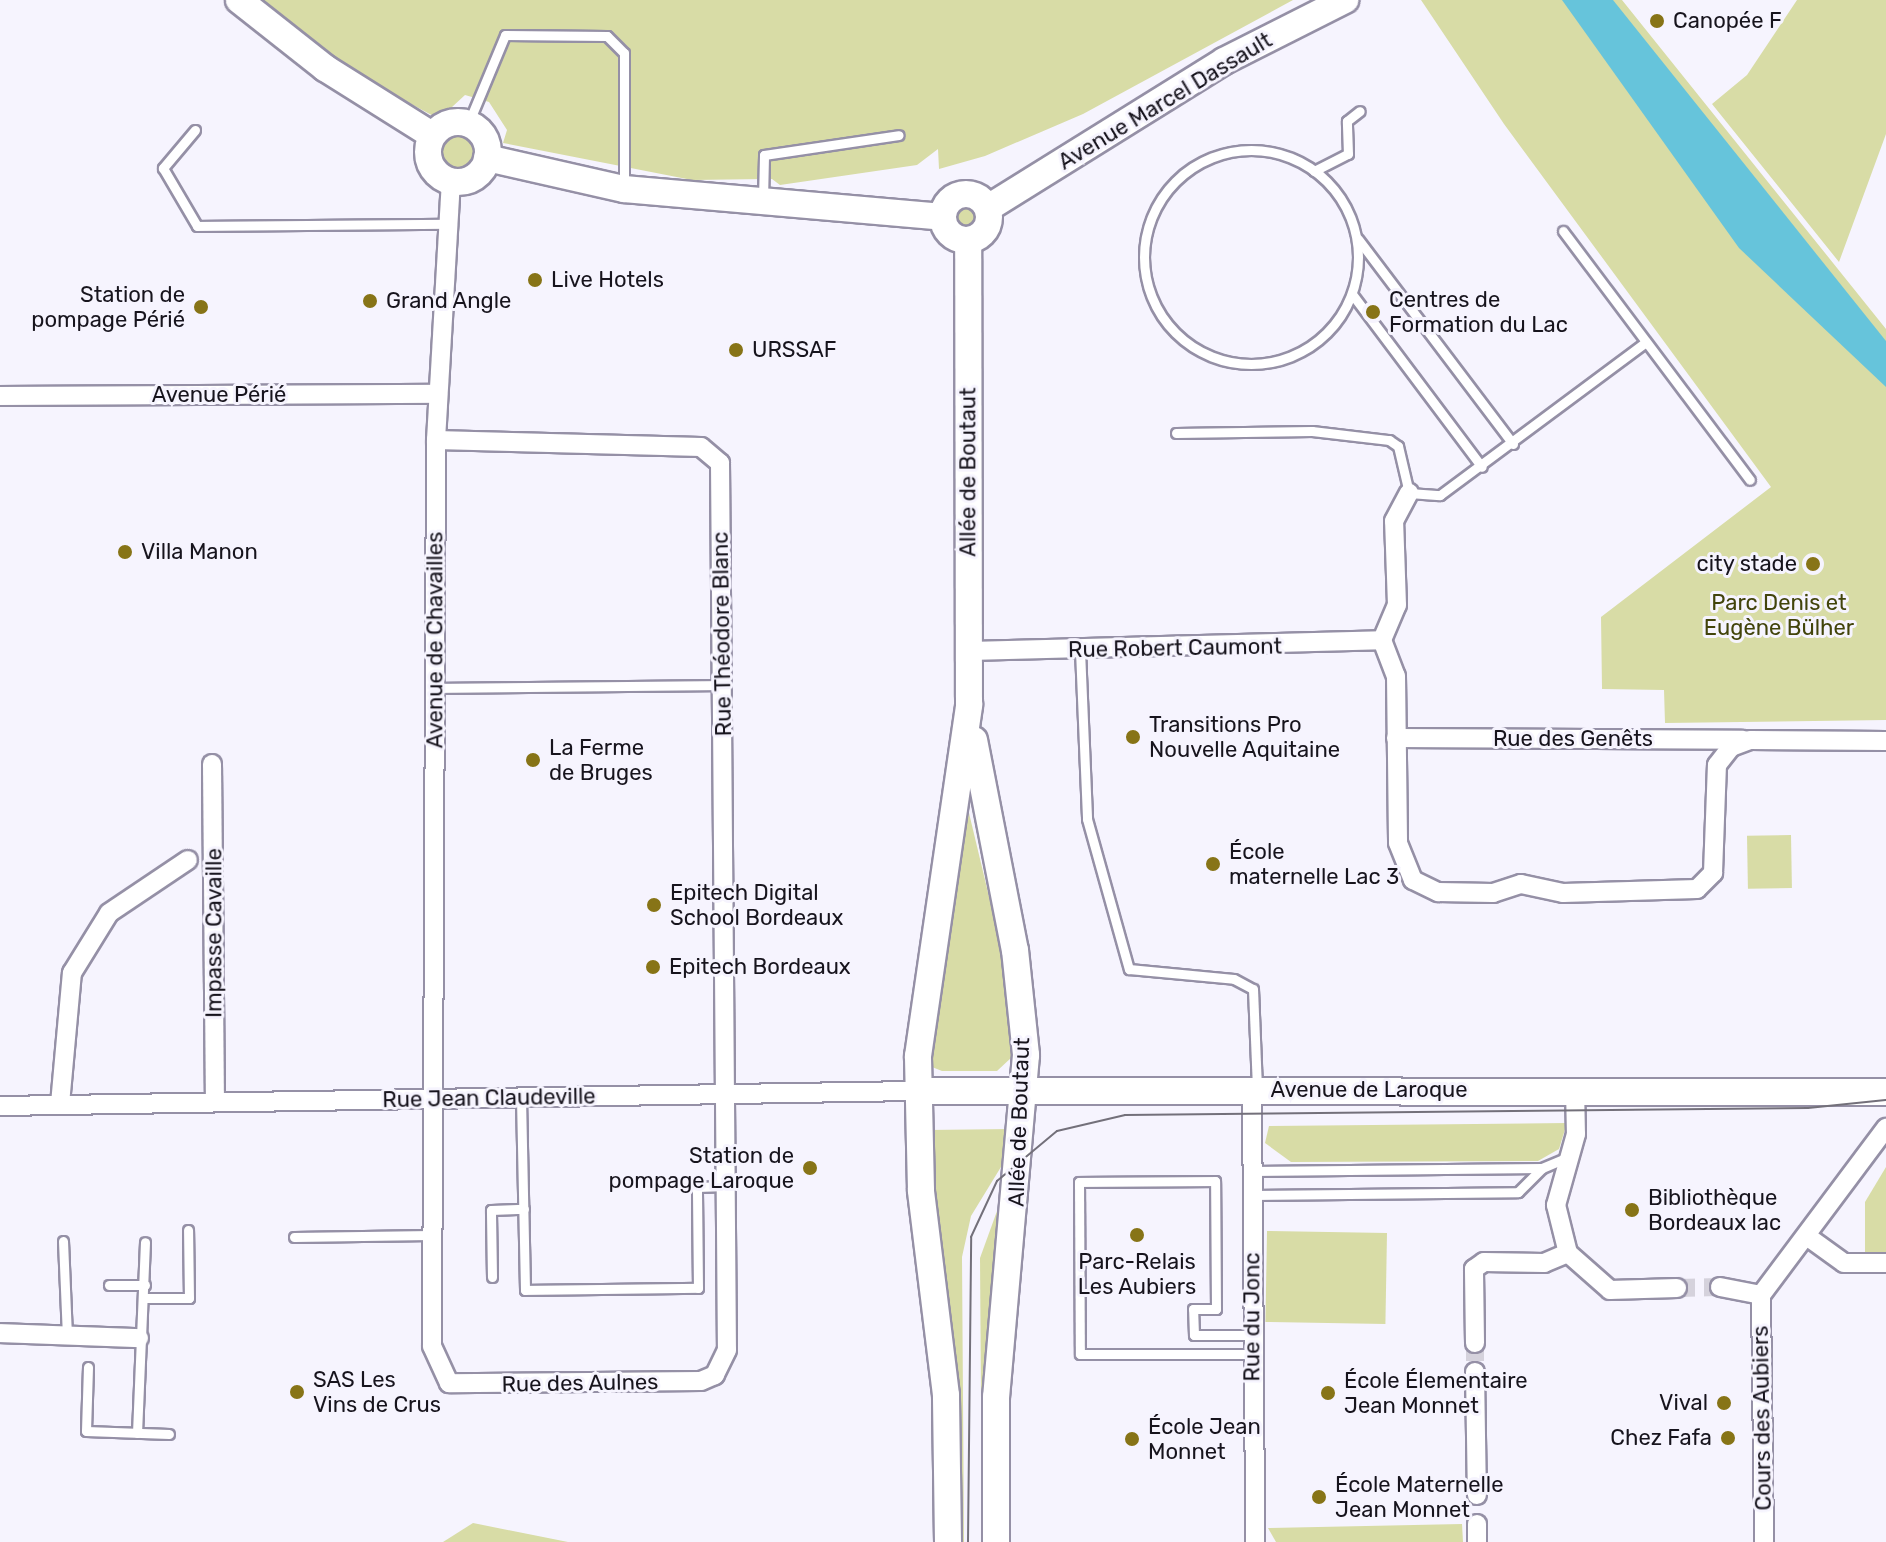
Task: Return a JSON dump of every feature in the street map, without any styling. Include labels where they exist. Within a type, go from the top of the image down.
[{"type":"main road","points":[[239,0],[325,68],[432,135]]},
{"type":"main road","name":"Avenue Marcel Dassault","points":[[988,208],[1224,61],[1345,0]]},
{"type":"main road","points":[[454,122],[468,124],[480,131],[487,158],[474,177],[451,181],[430,164],[432,135],[454,122]]},
{"type":"main road","points":[[487,158],[624,189],[943,217]]},
{"type":"main road","points":[[960,193],[977,195],[988,208],[985,232],[968,240],[949,233],[943,217],[960,193]]},
{"type":"main road","name":"Allée de Boutaut","points":[[948,1542],[946,1395],[921,1190],[918,1091],[929,952],[969,705],[968,240]]},
{"type":"main road","name":"Allée de Boutaut","points":[[969,705],[1015,950],[1024,1091],[996,1397],[996,1542]]},
{"type":"main road","name":"Avenue de Laroque","points":[[1715,1088],[1754,1078],[1886,1073]]},
{"type":"main road","name":"Avenue de Laroque","points":[[918,1091],[1715,1088],[1886,1092]]},
{"type":"street","name":"Avenue de Chavailles","points":[[435,1099],[436,440],[445,224],[451,181]]},
{"type":"street","name":"Avenue Périé","points":[[0,396],[438,394]]},
{"type":"street","name":"Rue Théodore Blanc","points":[[436,440],[714,453],[720,463],[725,1095]]},
{"type":"street","points":[[1409,493],[1394,521],[1397,605],[1382,640],[1396,676],[1398,843],[1422,888],[1697,889],[1713,873],[1712,811],[1722,755],[1750,740]]},
{"type":"street","name":"Rue Robert Caumont","points":[[969,651],[1382,640]]},
{"type":"street","name":"Rue des Genêts","points":[[1396,738],[1886,741]]},
{"type":"street","name":"Impasse Cavaille","points":[[212,764],[215,1102]]},
{"type":"street","points":[[60,1104],[72,973],[109,913],[188,860]]},
{"type":"street","points":[[1575,1088],[1572,1156],[1556,1205],[1568,1253],[1610,1290],[1677,1288]]},
{"type":"street","name":"Rue du Jonc","points":[[1254,1090],[1252,1344],[1255,1542]]},
{"type":"street","name":"Rue Jean Claudeville","points":[[0,1106],[918,1091]]},
{"type":"street","name":"Rue des Aulnes","points":[[435,1099],[431,1235],[436,1367],[449,1383],[472,1385],[715,1375],[727,1350],[725,1095]]},
{"type":"street","points":[[1720,1287],[1761,1295],[1808,1237],[1886,1128]]},
{"type":"street","points":[[1808,1237],[1844,1263],[1886,1263]]},
{"type":"street","points":[[1475,1343],[1474,1269],[1484,1262],[1544,1263],[1568,1253]]},
{"type":"street","name":"Cours des Aubiers","points":[[1761,1295],[1764,1542]]},
{"type":"street","points":[[0,1333],[139,1338]]},
{"type":"street","points":[[1475,1372],[1477,1495]]},
{"type":"lane","points":[[468,124],[505,35],[607,36],[624,53],[624,189]]},
{"type":"lane","points":[[1314,171],[1348,154],[1347,121],[1360,111]]},
{"type":"lane","points":[[195,130],[163,168],[197,226],[445,224]]},
{"type":"lane","points":[[763,203],[764,155],[899,135]]},
{"type":"lane","points":[[1357,238],[1352,294],[1317,342],[1286,359],[1253,364],[1214,358],[1184,341],[1147,285],[1152,217],[1196,166],[1254,150],[1314,171],[1339,196],[1357,238],[1513,444]]},
{"type":"lane","points":[[1563,231],[1750,480]]},
{"type":"lane","points":[[1352,294],[1482,467]]},
{"type":"lane","points":[[1176,433],[1312,431],[1389,440],[1398,446],[1409,493],[1448,493],[1645,343]]},
{"type":"lane","points":[[1080,650],[1087,819],[1129,969],[1234,979],[1253,989],[1254,1090]]},
{"type":"lane","points":[[434,688],[722,685]]},
{"type":"lane","points":[[521,1098],[525,1290],[698,1288],[697,1187],[726,1186]]},
{"type":"lane","points":[[1252,1171],[1542,1168],[1572,1156]]},
{"type":"lane","points":[[1252,1195],[1518,1192],[1542,1168]]},
{"type":"lane","points":[[1215,1181],[1216,1309],[1193,1309],[1194,1335],[1252,1344],[1080,1354],[1079,1182],[1215,1181]]},
{"type":"lane","points":[[492,1277],[491,1210],[524,1209]]},
{"type":"lane","points":[[145,1298],[189,1298],[188,1230]]},
{"type":"lane","points":[[294,1237],[431,1235]]},
{"type":"lane","points":[[63,1241],[67,1335]]},
{"type":"lane","points":[[137,1433],[145,1242]]},
{"type":"lane","points":[[109,1285],[145,1285]]},
{"type":"lane","points":[[88,1367],[86,1431],[169,1434]]},
{"type":"green space","points":[[253,0],[1293,0],[1083,114],[985,156],[939,169],[938,149],[917,165],[780,185],[772,179],[692,180],[503,143],[507,130],[489,102],[465,95],[439,119],[359,76]]},
{"type":"green space","name":"Parc Denis et Eugène Bülher","points":[[1421,0],[1622,0],[1886,329],[1886,720],[1665,723],[1664,690],[1602,689],[1601,617],[1771,487],[1504,124]]},
{"type":"green space","points":[[1797,0],[1886,0],[1886,134],[1839,262],[1712,104],[1747,75]]},
{"type":"green space","points":[[459,132],[472,138],[478,151],[472,164],[459,170],[446,164],[440,151],[446,138]]},
{"type":"green space","points":[[967,201],[973,202],[981,210],[981,222],[973,230],[967,231],[961,230],[953,222],[952,216],[953,210],[961,202]]},
{"type":"green space","points":[[969,813],[1002,951],[1012,1057],[997,1071],[942,1071],[932,1067],[940,955]]},
{"type":"green space","points":[[1791,835],[1792,888],[1748,889],[1747,836]]},
{"type":"green space","points":[[1567,1123],[1559,1149],[1538,1161],[1291,1162],[1265,1143],[1269,1126]]},
{"type":"green space","points":[[1012,1129],[1004,1162],[971,1216],[962,1257],[964,1542],[957,1542],[927,1130]]},
{"type":"green space","points":[[1886,1167],[1886,1253],[1865,1253],[1865,1202]]},
{"type":"green space","points":[[1005,1189],[989,1542],[982,1542],[980,1258]]},
{"type":"green space","points":[[1267,1231],[1387,1233],[1385,1324],[1265,1322]]},
{"type":"green space","points":[[473,1523],[568,1542],[443,1542]]},
{"type":"green space","points":[[1462,1524],[1463,1542],[1276,1542],[1268,1528]]},
{"type":"water","points":[[1562,0],[1613,0],[1886,341],[1886,387],[1739,248]]},
{"type":"tunnel","points":[[1677,1288],[1720,1287]]},
{"type":"tunnel","points":[[1475,1343],[1475,1372]]},
{"type":"tram line","points":[[968,1542],[971,1237],[997,1181],[1057,1131],[1125,1115],[1808,1108],[1886,1100]]},
{"type":"place","name":"Canopée F","points":[[1657,21]]},
{"type":"place","name":"Live Hotels","points":[[535,280]]},
{"type":"place","name":"Grand Angle","points":[[370,301]]},
{"type":"place","name":"Station de pompage Périé","points":[[201,307]]},
{"type":"place","name":"Centres de Formation du Lac","points":[[1373,312]]},
{"type":"place","name":"URSSAF","points":[[736,350]]},
{"type":"place","name":"Villa Manon","points":[[125,552]]},
{"type":"place","name":"city stade","points":[[1813,564]]},
{"type":"place","name":"Transitions Pro Nouvelle Aquitaine","points":[[1133,737]]},
{"type":"place","name":"La Ferme de Bruges","points":[[533,760]]},
{"type":"place","name":"École maternelle Lac 3","points":[[1213,864]]},
{"type":"place","name":"Epitech Digital School Bordeaux","points":[[654,905]]},
{"type":"place","name":"Epitech Bordeaux","points":[[653,967]]},
{"type":"place","name":"Station de pompage Laroque","points":[[810,1168]]},
{"type":"place","name":"Bibliothèque Bordeaux lac","points":[[1632,1210]]},
{"type":"place","name":"Parc-Relais Les Aubiers","points":[[1137,1235]]},
{"type":"place","name":"SAS Les Vins de Crus","points":[[297,1392]]},
{"type":"place","name":"École Élementaire Jean Monnet","points":[[1328,1393]]},
{"type":"place","name":"Vival","points":[[1724,1403]]},
{"type":"place","name":"Chez Fafa","points":[[1728,1438]]},
{"type":"place","name":"École Jean Monnet","points":[[1132,1439]]},
{"type":"place","name":"École Maternelle Jean Monnet","points":[[1319,1497]]}]
